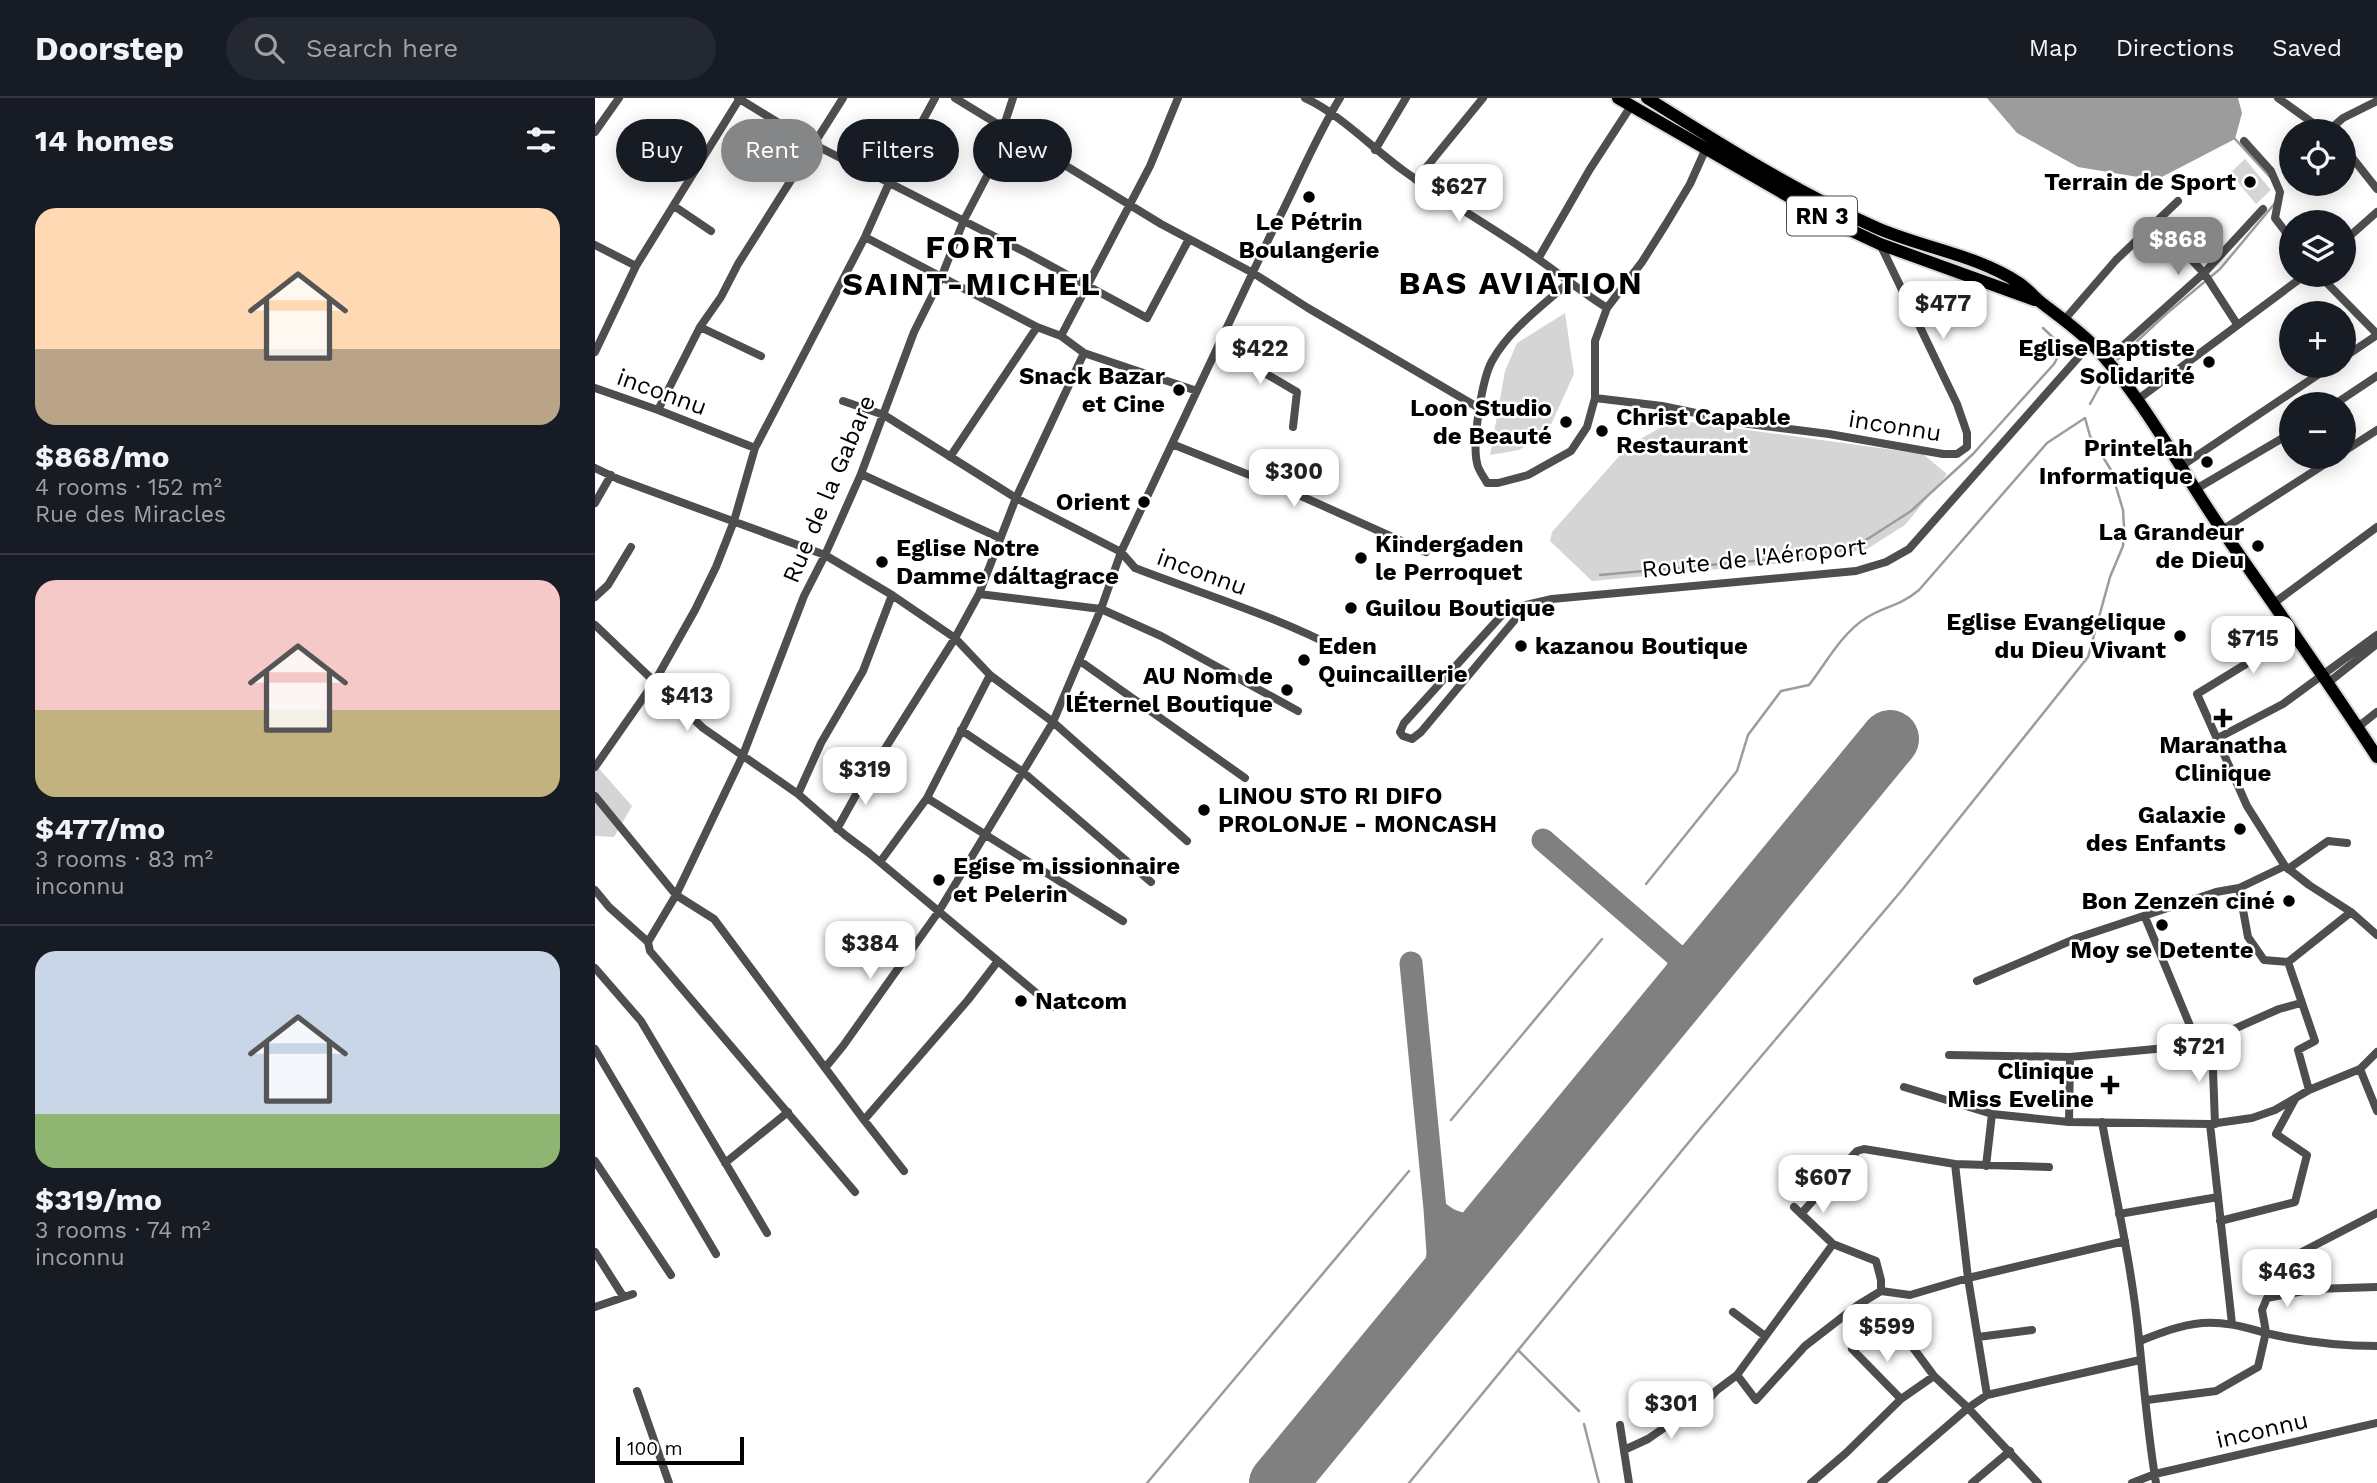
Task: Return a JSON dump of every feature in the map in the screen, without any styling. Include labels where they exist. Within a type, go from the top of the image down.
[{"type":"main road","name":"RN 3","points":[[1618,98],[1839,211],[1886,232],[2000,272],[2022,285],[2065,319],[2107,360],[2137,400],[2377,757]]},
{"type":"main road","name":"RN 3","points":[[1647,98],[1708,144],[1833,222],[1880,244],[2041,302]]},
{"type":"street","points":[[595,132],[618,98]]},
{"type":"street","name":"inconnu","points":[[595,352],[636,266],[739,98],[773,119]]},
{"type":"street","points":[[823,129],[843,98]]},
{"type":"street","points":[[924,119],[935,98]]},
{"type":"street","points":[[955,98],[988,119]]},
{"type":"street","name":"Rue de la Gabare","points":[[1006,119],[1013,98]]},
{"type":"street","points":[[1061,336],[1150,166],[1178,98]]},
{"type":"street","points":[[1305,98],[1321,105],[1416,180],[1538,259],[1607,309]]},
{"type":"street","points":[[825,1068],[939,911],[1053,722],[1101,609],[1121,552],[1330,113],[1340,98]]},
{"type":"street","points":[[1375,150],[1406,98]]},
{"type":"street","points":[[1416,180],[1483,98]]},
{"type":"street","points":[[2278,98],[2309,119]]},
{"type":"street","points":[[2342,119],[2377,101]]},
{"type":"street","points":[[1538,259],[1590,169],[1631,106]]},
{"type":"street","points":[[2244,141],[2271,171],[2280,192],[2275,218],[2279,223]]},
{"type":"street","points":[[1568,283],[1515,331],[1491,362],[1479,408],[1476,439],[1477,464],[1487,482],[1498,483],[1528,475],[1570,451],[1587,427],[1595,398],[1595,341],[1607,309],[1660,234],[1690,184],[1708,144]]},
{"type":"street","points":[[2356,162],[2377,189]]},
{"type":"street","points":[[1072,170],[1253,273],[1479,408]]},
{"type":"street","points":[[658,410],[700,327],[721,297],[738,264],[789,182]]},
{"type":"street","points":[[595,767],[655,681],[695,610],[734,521],[755,449],[865,237],[890,182]]},
{"type":"street","name":"inconnu","points":[[892,182],[1147,318],[1189,239]]},
{"type":"street","name":"Rue de la Gabare","points":[[648,942],[676,895],[743,755],[804,596],[861,474],[914,332],[984,182]]},
{"type":"street","points":[[2065,319],[2116,260],[2178,201]]},
{"type":"street","points":[[674,206],[711,231]]},
{"type":"street","points":[[2107,360],[2204,273],[2263,209]]},
{"type":"street","points":[[2356,231],[2377,212]]},
{"type":"street","points":[[2156,222],[2204,273],[2237,324]]},
{"type":"street","points":[[865,237],[1037,327],[1061,336],[1084,353],[1196,391]]},
{"type":"street","name":"inconnu","points":[[1595,398],[1662,406],[1749,424],[1829,434],[1943,454],[1963,451],[1968,447],[1957,404],[1880,244]]},
{"type":"street","points":[[595,245],[636,266]]},
{"type":"street","points":[[2137,400],[2288,287]]},
{"type":"street","points":[[2331,287],[2377,334],[2356,349]]},
{"type":"street","points":[[700,327],[761,356]]},
{"type":"street","points":[[950,457],[1037,327]]},
{"type":"street","name":"Route de l'Aéroport","points":[[1535,604],[1518,616],[1421,732],[1412,739],[1403,736],[1400,732],[1404,723],[1501,616],[1513,608],[1552,599],[1856,570],[1886,562],[1909,549],[2091,343]]},
{"type":"street","points":[[1218,351],[1297,392],[1293,427]]},
{"type":"street","points":[[838,829],[857,793],[955,638],[979,594],[1016,498],[1084,353]]},
{"type":"street","points":[[2353,392],[2377,376]]},
{"type":"street","points":[[2180,467],[2313,378]]},
{"type":"street","name":"inconnu","points":[[595,388],[755,449]]},
{"type":"street","name":"inconnu","points":[[843,401],[884,415],[1016,498],[1121,552],[1135,568],[1269,617],[1344,652]]},
{"type":"street","points":[[2356,444],[2377,430]]},
{"type":"street","points":[[2196,489],[2279,440]]},
{"type":"street","points":[[1172,444],[1292,492],[1426,552]]},
{"type":"street","points":[[595,468],[825,555],[891,595],[955,638],[990,675],[1053,722],[1187,841]]},
{"type":"street","points":[[2222,530],[2317,469]]},
{"type":"street","points":[[861,474],[1000,538]]},
{"type":"street","points":[[595,503],[611,475]]},
{"type":"street","points":[[2274,603],[2377,527]]},
{"type":"street","points":[[595,597],[608,585],[631,547]]},
{"type":"street","points":[[979,594],[1101,609],[1161,636],[1298,711]]},
{"type":"street","points":[[798,794],[821,743],[863,671],[891,595]]},
{"type":"street","points":[[595,625],[703,728],[798,794],[1053,1007]]},
{"type":"street","points":[[2295,634],[2197,694],[2247,806],[2287,867],[2309,886],[2351,912],[2377,935]]},
{"type":"street","points":[[2326,678],[2377,635]]},
{"type":"street","points":[[2216,739],[2283,704],[2377,644]]},
{"type":"street","points":[[1080,661],[1245,778]]},
{"type":"street","points":[[880,862],[927,798],[990,675]]},
{"type":"street","points":[[2358,727],[2377,712]]},
{"type":"street","points":[[961,730],[1023,772],[1151,882]]},
{"type":"street","points":[[595,796],[676,895],[713,919],[904,1171]]},
{"type":"street","points":[[927,798],[1123,921]]},
{"type":"street","points":[[1977,981],[2077,938],[2216,892],[2239,888],[2287,867],[2328,841],[2347,843]]},
{"type":"street","points":[[2239,888],[2248,937],[2264,960],[2288,962],[2351,912]]},
{"type":"street","points":[[595,890],[609,907],[648,942],[650,951],[855,1192]]},
{"type":"street","points":[[2145,916],[2213,1070],[2212,1124],[2232,1324]]},
{"type":"street","points":[[864,1120],[968,1000],[998,961]]},
{"type":"street","points":[[2288,962],[2315,1041],[2298,1050],[2309,1090]]},
{"type":"street","points":[[595,968],[641,1021],[767,1233]]},
{"type":"street","points":[[1949,1055],[2070,1057],[2201,1043],[2279,1009],[2301,1003]]},
{"type":"street","points":[[595,1049],[716,1254]]},
{"type":"street","points":[[1904,1087],[1993,1114],[2069,1122],[2212,1124],[2252,1118],[2275,1110],[2309,1090],[2360,1069],[2377,1052]]},
{"type":"street","points":[[2069,1122],[2070,1057]]},
{"type":"street","points":[[2360,1069],[2377,1111]]},
{"type":"street","points":[[2220,1221],[2295,1202],[2307,1155],[2276,1134],[2295,1099]]},
{"type":"street","points":[[725,1163],[788,1112]]},
{"type":"street","points":[[1986,1166],[1993,1114]]},
{"type":"street","points":[[2102,1122],[2125,1241],[2156,1478]]},
{"type":"street","points":[[1801,1214],[1857,1151],[1864,1149],[1955,1164],[2049,1167]]},
{"type":"street","points":[[595,1161],[671,1275]]},
{"type":"street","points":[[1955,1164],[1968,1278],[1987,1395]]},
{"type":"street","points":[[2119,1214],[2218,1197]]},
{"type":"street","points":[[1794,1207],[1833,1244],[1876,1261],[1881,1291]]},
{"type":"street","points":[[2296,1255],[2377,1213]]},
{"type":"street","points":[[1737,1375],[1756,1400],[1805,1346],[1858,1304],[1881,1291],[1910,1295],[1968,1278],[2125,1241]]},
{"type":"street","points":[[1624,1450],[1648,1439],[1704,1404],[1737,1375],[1833,1244]]},
{"type":"street","points":[[595,1252],[624,1296]]},
{"type":"street","name":"inconnu","points":[[2147,1400],[2216,1391],[2258,1367],[2266,1332],[2262,1310],[2267,1298],[2314,1289],[2377,1287]]},
{"type":"street","points":[[595,1307],[633,1294]]},
{"type":"street","points":[[1733,1312],[1765,1336]]},
{"type":"street","points":[[1894,1322],[1934,1376],[2010,1451],[2037,1483]]},
{"type":"street","points":[[2140,1341],[2172,1329],[2202,1323],[2232,1324],[2342,1346],[2377,1346]]},
{"type":"street","points":[[1978,1337],[2032,1330]]},
{"type":"street","points":[[1852,1349],[1901,1399]]},
{"type":"street","points":[[1881,1483],[1968,1408],[1987,1395],[2140,1360]]},
{"type":"street","points":[[1811,1483],[1901,1399],[1934,1376]]},
{"type":"street","points":[[637,1391],[669,1483]]},
{"type":"street","name":"inconnu","points":[[2133,1483],[2377,1423]]},
{"type":"street","points":[[1620,1425],[1629,1483]]},
{"type":"street","points":[[1972,1483],[2010,1451]]},
{"type":"shaded area","points":[[1987,98],[2238,98],[2242,113],[2235,139],[2156,180],[2078,167],[2017,133]]},
{"type":"shaded area","name":"Terrain de Sport","points":[[2245,159],[2271,190],[2256,204],[2230,173]]},
{"type":"shaded area","points":[[1565,313],[1574,374],[1548,431],[1519,450],[1490,455],[1505,371],[1517,343]]},
{"type":"shaded area","points":[[1675,420],[1923,454],[1947,474],[1905,525],[1867,549],[1805,561],[1592,581],[1550,541],[1552,532],[1629,445]]},
{"type":"shaded area","points":[[595,764],[632,806],[614,837],[595,836]]},
{"type":"waterway","points":[[2235,139],[2270,177]]},
{"type":"waterway","points":[[2117,360],[2220,269],[2275,203]]},
{"type":"waterway","points":[[1600,575],[1852,549],[1911,511],[1973,454],[2054,364],[2063,347],[2043,328]]},
{"type":"waterway","points":[[2090,404],[2101,384]]},
{"type":"waterway","points":[[1409,1483],[1698,1131],[1902,890],[2088,657],[2110,577],[2123,546],[2124,527],[2123,510],[2111,470],[2090,436],[2085,418],[2047,443],[1919,590],[1857,624],[1809,685],[1781,691],[1748,735],[1737,771],[1646,884]]},
{"type":"waterway","points":[[1451,1120],[1602,939]]},
{"type":"waterway","points":[[1147,1483],[1409,1171]]},
{"type":"waterway","points":[[1518,1350],[1579,1411]]},
{"type":"waterway","points":[[1584,1424],[1599,1483]]},
{"type":"taxiway","points":[[1543,840],[1676,955],[1691,960],[1715,951]]},
{"type":"taxiway","points":[[1676,955],[1685,972],[1680,994]]},
{"type":"taxiway","points":[[1411,963],[1438,1253],[1433,1295]]},
{"type":"taxiway","points":[[1435,1209],[1448,1219],[1462,1224],[1493,1221]]},
{"type":"runway","points":[[1278,1483],[1890,739]]},
{"type":"place","name":"Terrain de Sport","points":[[2250,182]]},
{"type":"place","name":"Le Pétrin Boulangerie","points":[[1309,197]]},
{"type":"place","name":"Eglise Baptiste Solidarité","points":[[2209,362]]},
{"type":"place","name":"Snack Bazar et Cine","points":[[1179,390]]},
{"type":"place","name":"Loon Studio de Beauté","points":[[1566,422]]},
{"type":"place","name":"Christ Capable Restaurant","points":[[1602,431]]},
{"type":"place","name":"Printelah Informatique","points":[[2207,462]]},
{"type":"place","name":"Orient","points":[[1144,502]]},
{"type":"place","name":"La Grandeur de Dieu","points":[[2258,546]]},
{"type":"place","name":"Kindergaden le Perroquet","points":[[1361,558]]},
{"type":"place","name":"Eglise Notre Damme dáltagrace","points":[[882,562]]},
{"type":"place","name":"Guilou Boutique","points":[[1351,608]]},
{"type":"place","name":"Eglise Evangelique du Dieu Vivant","points":[[2180,636]]},
{"type":"place","name":"kazanou Boutique","points":[[1521,646]]},
{"type":"place","name":"Eden Quincaillerie","points":[[1304,660]]},
{"type":"place","name":"AU Nom de lÉternel Boutique","points":[[1287,690]]},
{"type":"place","name":"Maranatha Clinique","points":[[2223,718]]},
{"type":"place","name":"LINOU STO RI DIFO PROLONJE - MONCASH","points":[[1204,810]]},
{"type":"place","name":"Galaxie des Enfants","points":[[2240,829]]},
{"type":"place","name":"Egise m issionnaire et Pelerin","points":[[939,880]]},
{"type":"place","name":"Bon Zenzen ciné","points":[[2289,901]]},
{"type":"place","name":"Moy se Detente","points":[[2162,925]]},
{"type":"place","name":"Natcom","points":[[1021,1001]]},
{"type":"place","name":"Clinique Miss Eveline","points":[[2110,1085]]},
{"type":"district","name":"FORT SAINT-MICHEL","points":[[972,266]]},
{"type":"district","name":"BAS AVIATION","points":[[1521,283]]}]
